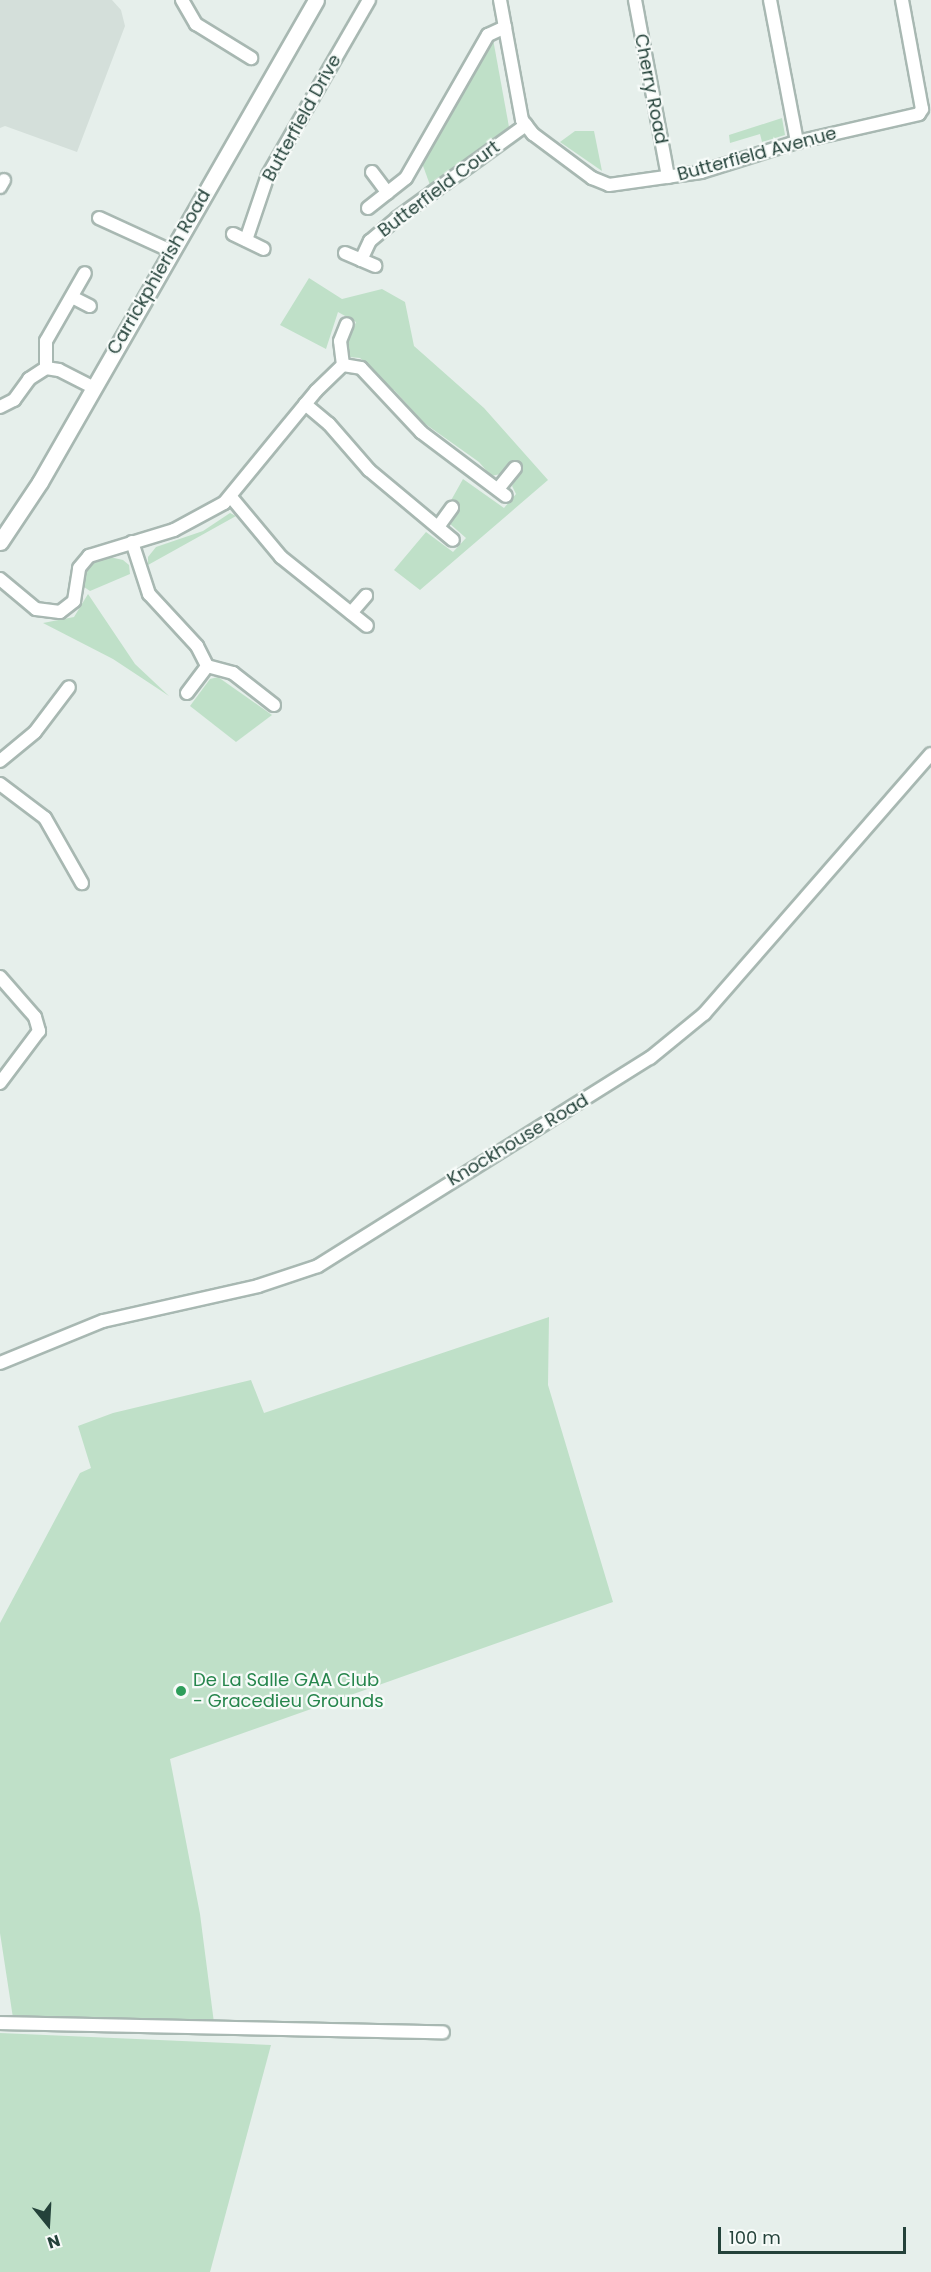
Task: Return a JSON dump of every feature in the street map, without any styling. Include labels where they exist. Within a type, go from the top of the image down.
[{"type":"street","points":[[182,0],[196,24],[251,58]]},
{"type":"street","name":"Carrickphierish Road","points":[[0,542],[93,387],[316,0]]},
{"type":"street","name":"Butterfield Drive","points":[[246,240],[268,175],[369,0]]},
{"type":"street","points":[[500,0],[520,114],[526,125]]},
{"type":"street","name":"Cherry Road","points":[[635,0],[668,177]]},
{"type":"street","points":[[770,0],[797,142]]},
{"type":"street","name":"Butterfield Avenue","points":[[526,125],[600,183],[620,185],[701,172],[797,142],[919,114],[922,109],[902,0]]},
{"type":"street","points":[[368,208],[406,178],[488,35],[505,27]]},
{"type":"street","name":"Butterfield Court","points":[[361,260],[370,241],[397,218],[526,125]]},
{"type":"street","points":[[372,172],[388,193]]},
{"type":"street","points":[[99,218],[171,251]]},
{"type":"street","points":[[232,234],[264,249]]},
{"type":"street","name":"Butterfield Court","points":[[345,253],[375,266]]},
{"type":"street","points":[[46,368],[46,341],[85,273]]},
{"type":"street","points":[[72,297],[90,306]]},
{"type":"street","points":[[344,365],[340,342],[346,324]]},
{"type":"street","points":[[0,579],[36,609],[60,612],[74,601],[84,560],[100,550],[189,524],[231,497],[305,404],[344,365]]},
{"type":"street","points":[[344,365],[361,368],[421,432],[502,493],[514,468]]},
{"type":"street","points":[[0,407],[14,400],[29,379],[46,368],[59,370],[93,387]]},
{"type":"street","points":[[305,404],[329,424],[369,470],[453,540]]},
{"type":"street","points":[[231,497],[281,557],[368,626]]},
{"type":"street","points":[[438,527],[452,508]]},
{"type":"street","points":[[132,542],[149,594],[197,646],[207,666],[233,673],[274,705]]},
{"type":"street","points":[[351,613],[366,596]]},
{"type":"street","points":[[187,693],[207,666]]},
{"type":"street","points":[[0,761],[35,732],[69,687]]},
{"type":"street","name":"Knockhouse Road","points":[[0,1363],[103,1321],[258,1286],[318,1266],[667,1047],[704,1014],[931,754]]},
{"type":"street","points":[[0,784],[45,818],[82,883]]},
{"type":"street","points":[[0,977],[35,1017],[39,1031],[0,1083]]},
{"type":"street","points":[[0,2023],[443,2032]]},
{"type":"shaded area","points":[[0,0],[112,0],[121,10],[125,26],[77,152],[5,126],[0,128]]},
{"type":"green space","points":[[493,39],[509,127],[430,185],[422,163]]},
{"type":"green space","points":[[782,118],[785,135],[762,142],[760,134],[730,143],[729,135]]},
{"type":"green space","points":[[575,131],[594,131],[602,171],[560,142]]},
{"type":"green space","points":[[309,278],[342,299],[382,289],[405,302],[414,346],[484,408],[548,480],[420,590],[394,570],[426,532],[453,552],[466,538],[449,523],[449,504],[463,479],[504,508],[516,494],[512,486],[521,471],[512,464],[501,474],[491,476],[479,462],[424,423],[394,390],[389,390],[370,366],[360,358],[349,357],[347,343],[356,322],[338,312],[326,349],[280,325]]},
{"type":"green space","points":[[230,513],[236,516],[148,565],[148,557],[156,547],[203,531]]},
{"type":"green space","points":[[101,555],[123,560],[129,565],[130,574],[90,591],[84,587],[84,574],[87,567]]},
{"type":"green space","points":[[88,594],[135,664],[169,696],[113,659],[43,623],[74,617]]},
{"type":"green space","points":[[218,677],[272,715],[236,742],[190,706],[210,679]]},
{"type":"green space","name":"De La Salle GAA Club - Gracedieu Grounds","points":[[549,1317],[548,1385],[613,1602],[170,1759],[200,1914],[214,2023],[13,2018],[0,1933],[0,1623],[80,1473],[91,1468],[78,1426],[113,1413],[251,1380],[264,1413]]},
{"type":"green space","points":[[0,2033],[271,2045],[210,2272],[0,2272]]},
{"type":"place","name":"De La Salle GAA Club - Gracedieu Grounds","points":[[181,1691]]}]
